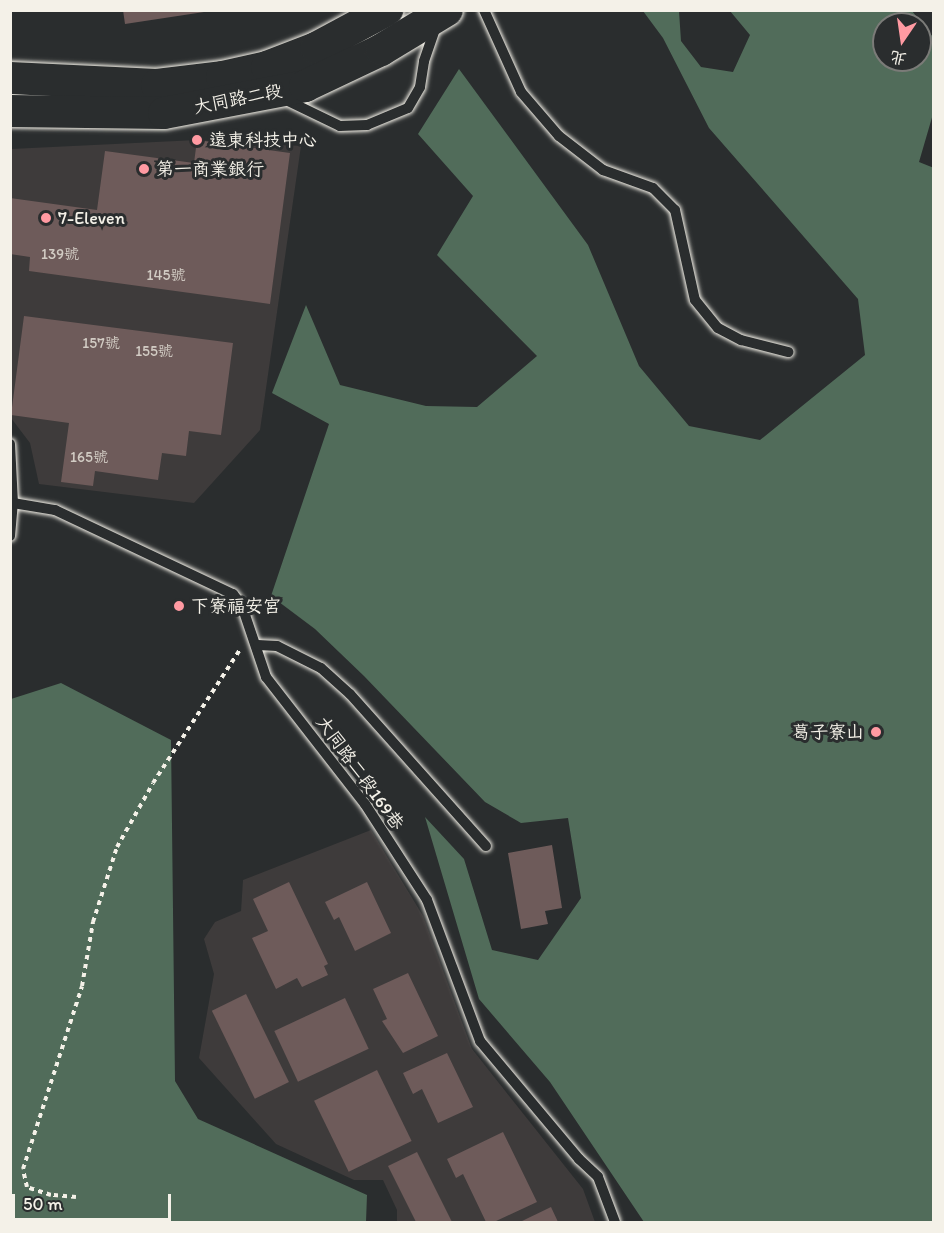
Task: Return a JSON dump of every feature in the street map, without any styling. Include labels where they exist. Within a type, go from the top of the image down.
[{"type":"main road","name":"大同路二段","points":[[10,78],[157,85],[222,76],[267,67],[316,48],[387,10]]},
{"type":"main road","name":"大同路二段","points":[[10,111],[164,113],[305,86],[381,50],[445,12]]},
{"type":"lane","points":[[484,10],[521,93],[559,136],[603,170],[652,188],[675,210],[695,300],[718,328],[741,340],[788,352]]},
{"type":"lane","points":[[269,94],[315,111],[340,126],[368,125],[408,108],[420,87],[432,33],[445,12]]},
{"type":"lane","points":[[10,444],[13,503],[10,536]]},
{"type":"lane","name":"大同路二段169巷","points":[[13,503],[55,510],[217,584],[238,600],[258,645],[266,676],[365,804],[427,900],[480,1041],[579,1159],[598,1177],[615,1222]]},
{"type":"lane","points":[[258,645],[277,646],[321,668],[350,694],[486,846]]},
{"type":"path","points":[[76,1197],[51,1195],[27,1187],[23,1169],[82,986],[93,922],[117,848],[251,629]]},
{"type":"shaded area","points":[[197,140],[301,146],[260,430],[194,503],[39,484],[30,443],[11,418],[11,149]]},
{"type":"shaded area","points":[[371,830],[423,916],[472,1049],[583,1189],[595,1222],[397,1222],[397,1210],[383,1180],[354,1180],[276,1144],[199,1058],[214,974],[204,939],[215,922],[241,911],[243,880]]},
{"type":"green space","points":[[643,11],[679,11],[681,41],[701,67],[733,72],[750,35],[730,11],[912,11],[872,12],[872,72],[932,72],[933,37],[933,114],[919,162],[934,168],[933,1222],[644,1222],[550,1082],[479,999],[425,817],[464,859],[492,950],[538,960],[581,898],[568,818],[521,823],[485,802],[364,676],[315,629],[271,596],[329,424],[272,393],[306,305],[340,385],[426,406],[477,407],[537,356],[437,255],[473,196],[418,134],[459,69],[588,245],[639,366],[689,426],[760,440],[865,355],[858,299],[709,128],[663,38]]},
{"type":"green space","points":[[61,683],[171,740],[175,1081],[198,1119],[367,1195],[366,1222],[11,1222],[11,699]]},
{"type":"building","points":[[123,10],[204,10],[204,12],[125,24]]},
{"type":"building","points":[[197,140],[290,153],[270,304],[29,271],[30,257],[10,254],[10,198],[97,210],[105,151],[194,163]]},
{"type":"building","points":[[24,316],[233,343],[221,435],[189,431],[186,456],[162,453],[158,480],[95,471],[93,486],[61,482],[69,423],[11,415]]},
{"type":"building","points":[[552,845],[562,908],[545,911],[548,924],[521,929],[508,853]]},
{"type":"building","points":[[289,882],[328,964],[324,966],[328,975],[302,987],[297,978],[276,989],[252,938],[268,931],[253,899]]},
{"type":"building","points":[[367,882],[391,933],[355,951],[339,917],[334,920],[325,902]]},
{"type":"building","points":[[408,973],[438,1036],[403,1053],[382,1021],[387,1019],[373,989]]},
{"type":"building","points":[[246,994],[289,1082],[255,1099],[212,1011]]},
{"type":"building","points":[[345,998],[369,1049],[298,1082],[274,1031]]},
{"type":"building","points":[[447,1053],[473,1107],[438,1123],[422,1089],[413,1094],[403,1073]]},
{"type":"building","points":[[377,1070],[412,1141],[349,1172],[314,1101]]},
{"type":"building","points":[[503,1132],[537,1202],[494,1222],[486,1222],[463,1174],[456,1178],[447,1159]]},
{"type":"building","points":[[417,1152],[452,1222],[416,1222],[388,1166]]},
{"type":"building","points":[[551,1207],[558,1222],[520,1222]]},
{"type":"place","name":"遠東科技中心","points":[[197,140]]},
{"type":"place","name":"第一商業銀行","points":[[144,169]]},
{"type":"place","name":"7-Eleven","points":[[46,218]]},
{"type":"place","name":"下寮福安宮","points":[[179,606]]},
{"type":"place","name":"葛子寮山","points":[[876,732]]}]
